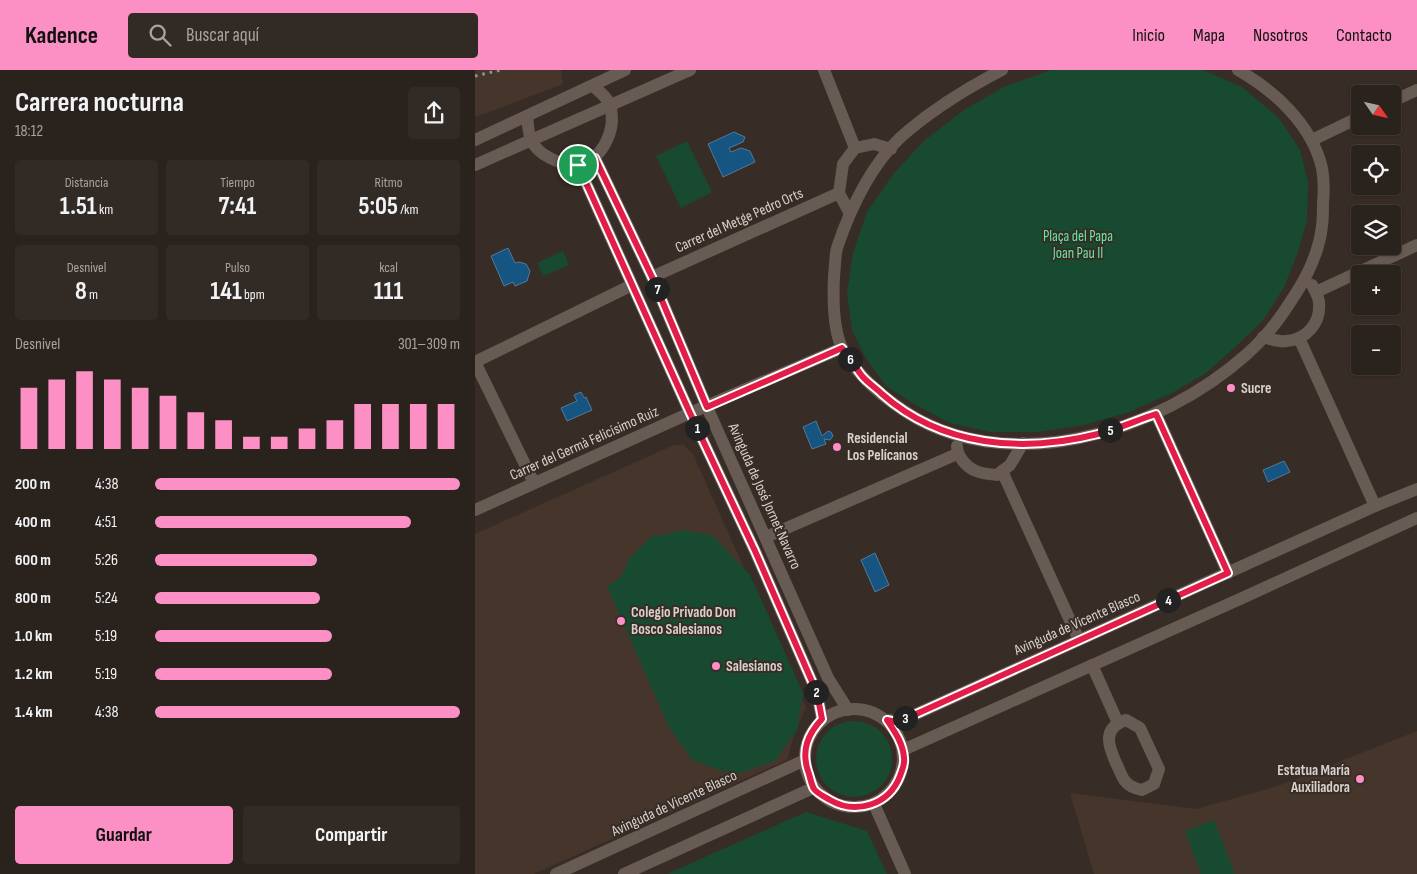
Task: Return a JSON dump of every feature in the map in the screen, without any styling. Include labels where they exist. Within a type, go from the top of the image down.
[{"type":"street","points":[[475,140],[625,70]]},
{"type":"street","points":[[475,165],[690,70]]},
{"type":"street","points":[[824,70],[855,148]]},
{"type":"street","points":[[1002,70],[988,74],[907,131],[891,149],[864,186],[850,214],[836,250],[835,319],[842,348],[863,377],[891,402],[918,420],[957,436],[991,442],[1023,443],[1061,441],[1099,434],[1156,414],[1204,386],[1239,361],[1278,321],[1305,276],[1313,262],[1322,228],[1324,195],[1322,169],[1312,140],[1289,108],[1255,80],[1238,70]]},
{"type":"street","points":[[527,116],[531,139],[542,153],[560,164],[578,165],[595,158],[613,127],[610,106],[604,95],[593,86]]},
{"type":"street","points":[[1401,98],[1417,90]]},
{"type":"street","points":[[1312,140],[1351,121]]},
{"type":"street","points":[[850,214],[839,193],[843,164],[855,148],[874,144],[891,149]]},
{"type":"street","name":"Avinguda de José Jornet Navarro","points":[[595,158],[652,277],[707,407],[828,678],[848,710]]},
{"type":"street","points":[[578,165],[690,413],[755,551],[817,693],[822,719]]},
{"type":"street","name":"Carrer del Metge Pedro Orts","points":[[652,277],[839,193]]},
{"type":"street","points":[[1316,292],[1417,245]]},
{"type":"street","points":[[1263,337],[1285,342],[1299,338],[1312,328],[1319,312],[1319,301],[1316,292],[1305,276]]},
{"type":"street","points":[[534,483],[475,362],[632,284]]},
{"type":"street","points":[[1299,338],[1375,506]]},
{"type":"street","name":"Carrer del Germà Felicísimo Ruiz","points":[[475,510],[690,413],[842,348]]},
{"type":"street","points":[[1156,414],[1228,573]]},
{"type":"street","points":[[957,436],[957,454],[965,463],[976,471],[997,475],[1010,465],[1023,443]]},
{"type":"street","points":[[766,537],[957,454]]},
{"type":"street","points":[[1002,472],[1079,640]]},
{"type":"street","name":"Avinguda de Vicente Blasco","points":[[887,720],[896,722],[914,715],[1375,506],[1417,489]]},
{"type":"street","points":[[903,750],[1417,518]]},
{"type":"street","points":[[1092,665],[1118,723]]},
{"type":"street","points":[[866,709],[887,720],[899,737],[903,750],[904,766],[896,785],[885,797],[874,804],[856,808],[836,803],[813,788],[805,760],[806,742],[822,719],[848,710],[866,709]]},
{"type":"street","points":[[1126,720],[1140,728],[1159,769],[1154,784],[1149,788],[1143,790],[1134,788],[1125,782],[1108,745],[1113,727],[1118,723],[1126,720]]},
{"type":"street","name":"Avinguda de Vicente Blasco","points":[[556,874],[805,760]]},
{"type":"street","points":[[625,874],[813,788]]},
{"type":"street","points":[[874,804],[905,874]]},
{"type":"shaded area","points":[[475,70],[561,70],[563,84],[475,117]]},
{"type":"shaded area","name":"Colegio Privado Don Bosco Salesianos","points":[[674,445],[684,445],[693,454],[806,707],[795,732],[787,760],[534,874],[475,874],[475,534]]},
{"type":"shaded area","points":[[1417,731],[1417,874],[1094,874],[1070,793],[1196,809],[1278,786]]},
{"type":"green space","name":"Plaça del Papa Joan Pau II","points":[[1051,70],[1203,70],[1242,87],[1279,118],[1300,150],[1308,182],[1307,220],[1298,252],[1284,287],[1264,319],[1206,373],[1172,393],[1129,412],[1084,425],[1038,432],[990,432],[950,423],[886,386],[867,360],[852,330],[847,294],[853,253],[867,212],[894,173],[924,141],[964,110],[1004,87]]},
{"type":"green space","points":[[687,141],[712,192],[681,208],[656,156]]},
{"type":"green space","points":[[563,251],[569,265],[543,276],[537,263]]},
{"type":"green space","name":"Salesianos","points":[[684,530],[713,536],[750,575],[803,693],[797,730],[775,761],[740,773],[722,771],[692,760],[669,727],[607,586],[621,577],[630,558],[651,537]]},
{"type":"green space","points":[[854,721],[868,724],[881,732],[889,745],[892,759],[889,773],[881,786],[868,794],[854,797],[840,794],[827,786],[819,773],[816,759],[819,745],[827,732],[840,724]]},
{"type":"green space","points":[[806,812],[867,831],[887,874],[667,874]]},
{"type":"green space","points":[[1214,820],[1235,874],[1201,874],[1185,831]]},
{"type":"water","points":[[734,132],[745,137],[743,142],[729,148],[731,152],[741,148],[750,151],[755,162],[723,177],[708,144]]},
{"type":"water","points":[[508,248],[515,263],[526,264],[530,271],[527,281],[515,286],[513,282],[504,286],[491,256]]},
{"type":"water","points":[[581,392],[584,398],[586,397],[592,410],[567,421],[561,408],[577,401],[574,395]]},
{"type":"water","points":[[816,421],[822,436],[828,431],[833,436],[830,440],[824,439],[826,444],[812,449],[803,427]]},
{"type":"water","points":[[1284,461],[1290,472],[1268,482],[1263,470]]},
{"type":"water","points":[[875,553],[889,585],[875,592],[861,560]]},
{"type":"railway","points":[[475,76],[501,70]]},
{"type":"place","name":"Sucre","points":[[1231,388]]},
{"type":"place","name":"Residencial Los Pelícanos","points":[[837,447]]},
{"type":"place","name":"Colegio Privado Don Bosco Salesianos","points":[[621,621]]},
{"type":"place","name":"Salesianos","points":[[716,666]]},
{"type":"place","name":"Estatua María Auxiliadora","points":[[1360,779]]},
{"type":"route","points":[[595,158],[652,277],[707,407],[842,348],[863,377],[891,402],[918,420],[957,436],[991,442],[1037,443],[1061,441],[1099,434],[1156,414],[1228,573],[914,715],[896,722],[887,720],[899,737],[904,757],[904,766],[896,785],[885,797],[874,804],[856,808],[836,803],[820,794],[813,788],[805,760],[806,742],[822,719],[817,693],[755,551],[690,413],[578,165],[595,158]]}]
